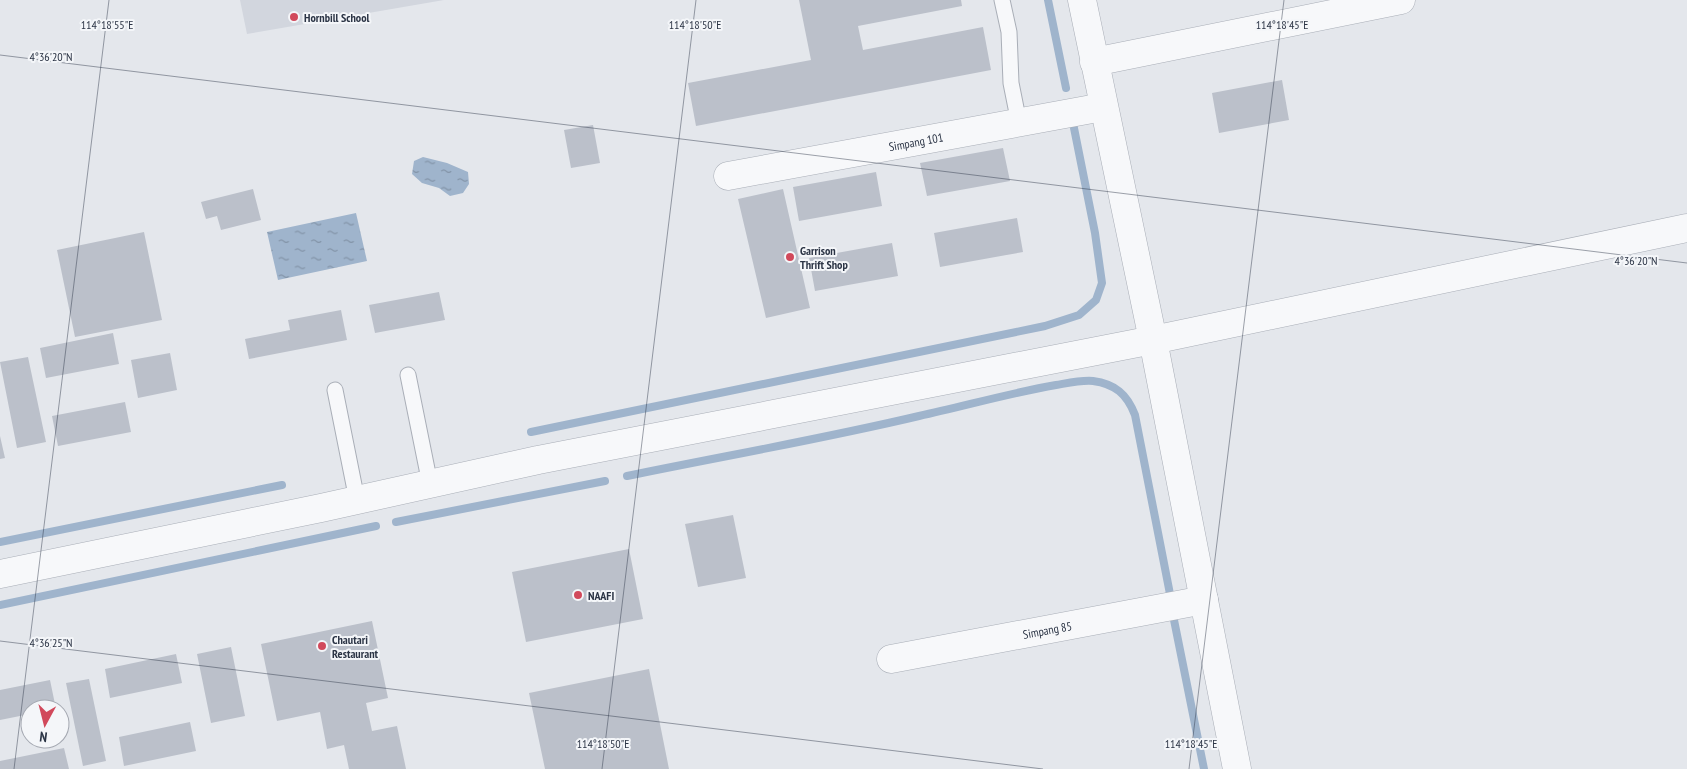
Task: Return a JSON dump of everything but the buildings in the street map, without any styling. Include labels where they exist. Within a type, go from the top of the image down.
[{"type":"street","points":[[1082,0],[1237,769]]},
{"type":"street","points":[[1094,62],[1401,0]]},
{"type":"street","name":"Simpang 101","points":[[728,176],[1103,107]]},
{"type":"street","points":[[0,574],[357,500],[538,460],[1152,340],[1687,228]]},
{"type":"street","name":"Simpang 85","points":[[890,659],[1204,600]]},
{"type":"lane","points":[[1002,0],[1009,32],[1012,83],[1019,123]]},
{"type":"lane","points":[[408,375],[430,484]]},
{"type":"lane","points":[[335,390],[357,500]]},
{"type":"shaded area","name":"Hornbill School","points":[[240,0],[444,0],[247,34]]},
{"type":"water","points":[[423,157],[447,163],[468,172],[469,184],[463,193],[450,196],[439,188],[422,183],[412,174],[414,161]]},
{"type":"water","points":[[356,213],[367,261],[278,280],[267,232]]},
{"type":"waterway","points":[[1048,0],[1066,88]]},
{"type":"waterway","points":[[531,432],[1045,326],[1079,315],[1096,300],[1102,283],[1095,233],[1074,128]]},
{"type":"waterway","points":[[627,476],[846,432],[1039,388],[1079,381],[1101,382],[1119,391],[1128,401],[1135,415],[1170,594]]},
{"type":"waterway","points":[[396,522],[605,481]]},
{"type":"waterway","points":[[0,542],[282,485]]},
{"type":"waterway","points":[[0,605],[376,526]]},
{"type":"waterway","points":[[1174,620],[1204,769]]},
{"type":"place","name":"Hornbill School","points":[[294,17]]},
{"type":"place","name":"Garrison Thrift Shop","points":[[790,257]]},
{"type":"place","name":"NAAFI","points":[[578,595]]},
{"type":"place","name":"Chautari Restaurant","points":[[322,646]]}]
